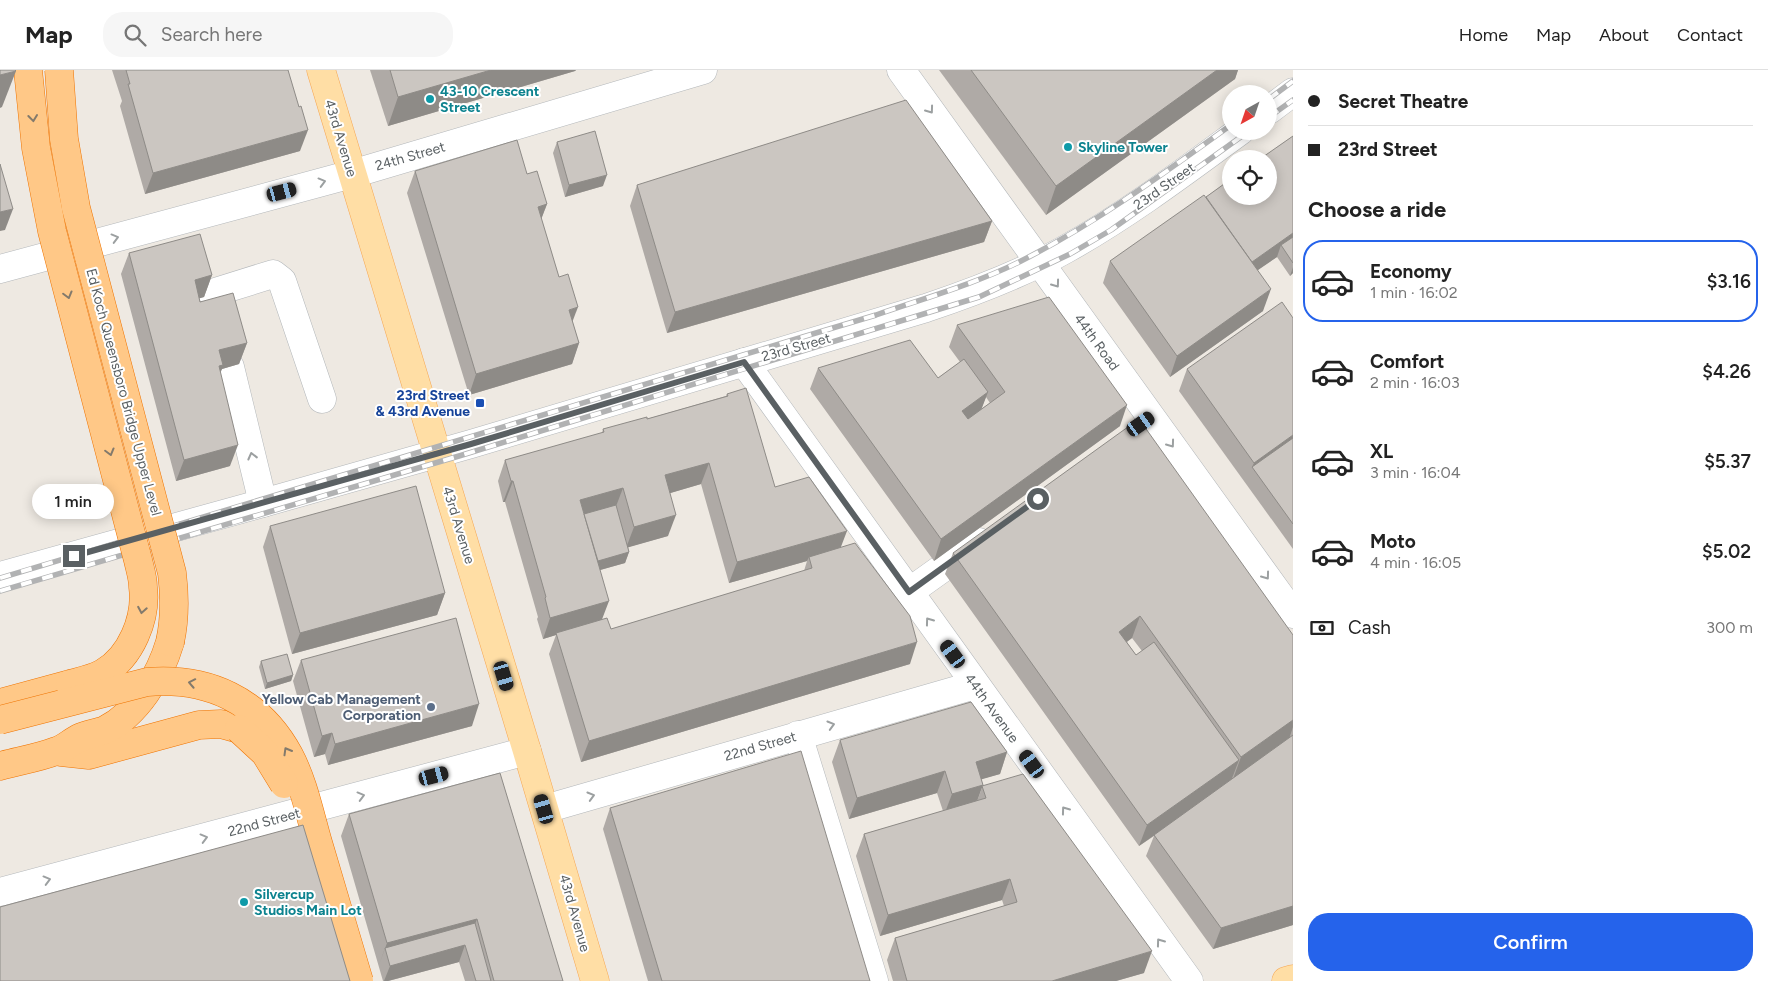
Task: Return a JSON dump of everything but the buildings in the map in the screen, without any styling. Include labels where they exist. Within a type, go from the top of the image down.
[{"type":"highway","name":"Ed Koch Queensboro Bridge Upper Level","points":[[0,703],[90,678],[114,665],[124,656],[130,645],[140,617],[144,588],[52,231],[36,148],[28,70]]},
{"type":"highway","name":"Ed Koch Queensboro Bridge Upper Level","points":[[0,766],[57,751],[81,738],[105,729],[119,720],[139,700],[160,670],[166,657],[173,628],[175,596],[168,553],[76,208],[64,139],[58,70]]},
{"type":"highway","points":[[0,720],[146,682],[167,680],[193,683],[219,690],[237,700],[269,726],[280,740],[297,772],[359,981]]},
{"type":"highway","points":[[57,751],[89,755],[199,724],[221,724],[240,729],[265,753],[284,785],[342,981]]},
{"type":"main road","name":"43rd Avenue","points":[[321,70],[595,981]]},
{"type":"main road","points":[[1286,981],[1293,979]]},
{"type":"street","name":"24th Street","points":[[0,269],[198,228],[352,174],[703,70]]},
{"type":"street","name":"44th Road","points":[[901,70],[1040,262],[1141,424],[1293,614]]},
{"type":"street","points":[[1278,103],[1293,92]]},
{"type":"street","name":"23rd Street","points":[[0,576],[437,454],[974,292],[1066,249],[1152,195],[1228,140]]},
{"type":"street","points":[[206,267],[214,305],[273,274],[279,277],[322,399]]},
{"type":"street","name":"44th Avenue","points":[[744,362],[1189,981]]},
{"type":"street","points":[[230,367],[263,504]]},
{"type":"street","points":[[909,592],[1003,525]]},
{"type":"street","name":"22nd Street","points":[[544,809],[975,684]]},
{"type":"street","points":[[798,735],[874,981]]},
{"type":"street","name":"22nd Street","points":[[0,892],[527,751]]},
{"type":"railway","points":[[1278,92],[1293,81]]},
{"type":"railway","points":[[1278,111],[1293,100]]},
{"type":"railway","points":[[0,578],[876,315],[968,284],[1021,261],[1076,231],[1154,180],[1222,131]]},
{"type":"railway","points":[[0,591],[459,456],[979,297],[1070,254],[1111,230],[1236,140]]},
{"type":"place","name":"43-10 Crescent Street","points":[[430,99]]},
{"type":"place","name":"Skyline Tower","points":[[1068,147]]},
{"type":"place","name":"23rd Street & 43rd Avenue","points":[[480,403]]},
{"type":"place","name":"Yellow Cab Management Corporation","points":[[431,707]]},
{"type":"place","name":"Silvercup Studios Main Lot","points":[[244,902]]},
{"type":"route","points":[[74,556],[471,444],[744,362],[909,592],[1038,499]]}]
